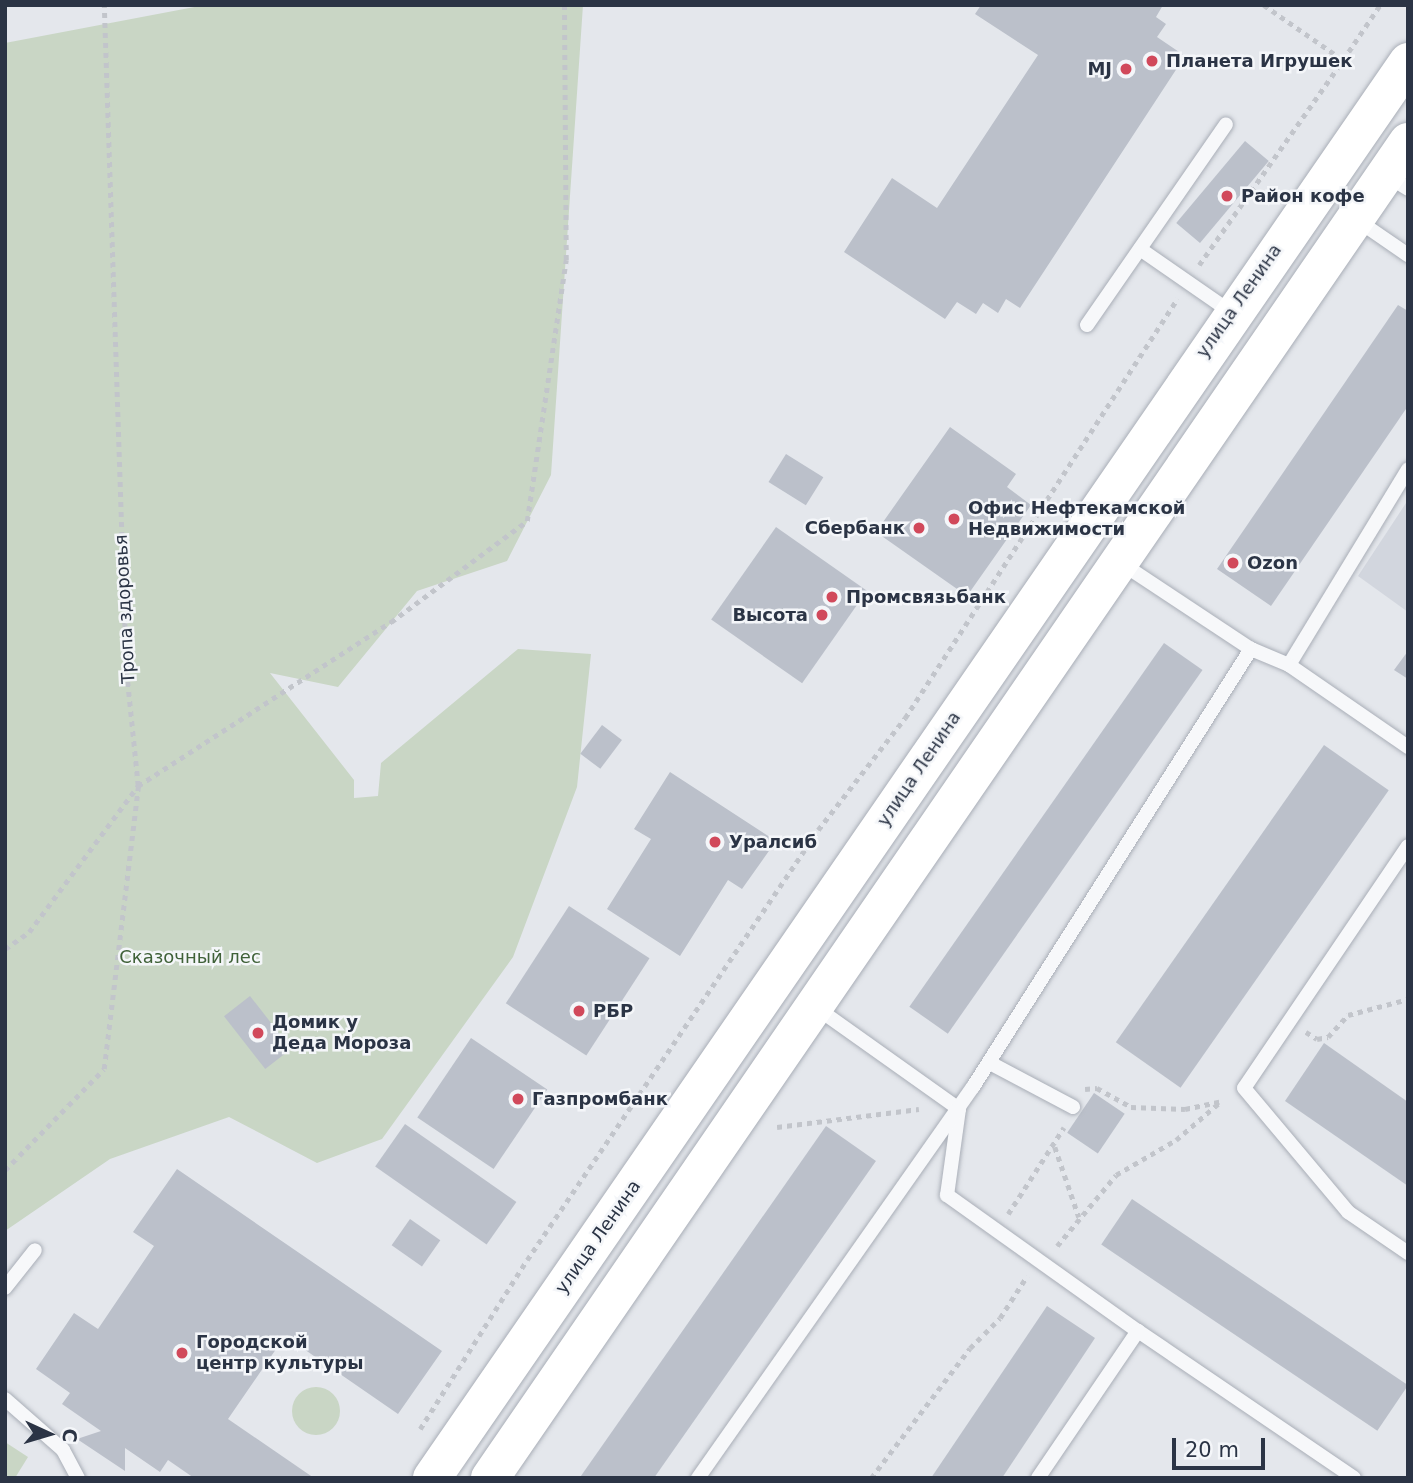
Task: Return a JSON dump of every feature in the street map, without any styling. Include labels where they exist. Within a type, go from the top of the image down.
[{"type":"main road","name":"улица Ленина","points":[[432,1478],[1231,312],[1408,62]]},
{"type":"main road","points":[[501,1474],[813,1005],[1352,217],[1399,167],[1356,135]]},
{"type":"lane","points":[[1087,325],[1226,124]]},
{"type":"lane","points":[[1352,217],[1408,255]]},
{"type":"lane","points":[[1140,249],[1231,312]]},
{"type":"lane","points":[[1289,665],[1408,469]]},
{"type":"lane","points":[[1118,560],[1251,649],[1289,665],[1408,747]]},
{"type":"lane","points":[[698,1478],[959,1109],[1251,649]]},
{"type":"lane","points":[[1408,846],[1244,1087],[1348,1212],[1408,1253]]},
{"type":"lane","points":[[813,1005],[959,1109]]},
{"type":"lane","points":[[989,1063],[1073,1107]]},
{"type":"lane","points":[[959,1109],[947,1195],[1044,1260],[1138,1331],[1354,1478]]},
{"type":"lane","points":[[5,1289],[34,1250]]},
{"type":"lane","points":[[1038,1478],[1138,1331]]},
{"type":"lane","points":[[5,1399],[63,1450],[78,1478]]},
{"type":"path","name":"Тропа здоровья","points":[[5,1170],[104,1069],[138,786],[126,667],[104,5]]},
{"type":"path","points":[[5,948],[29,932],[138,786],[391,622],[527,521],[566,260],[564,5]]},
{"type":"path","points":[[1264,5],[1343,60]]},
{"type":"path","points":[[420,1429],[527,1260],[818,830],[905,718],[1187,283],[1380,5]]},
{"type":"path","points":[[1290,1022],[1317,1040],[1328,1037],[1348,1015],[1408,999]]},
{"type":"path","points":[[871,1478],[970,1348],[1000,1318],[1031,1267],[1044,1260],[1116,1175],[1176,1140],[1220,1102],[1244,1087]]},
{"type":"path","points":[[1131,1107],[1185,1109],[1220,1102]]},
{"type":"path","points":[[777,1127],[883,1110],[959,1109]]},
{"type":"path","points":[[998,1229],[1055,1146],[1079,1217]]},
{"type":"shaded area","points":[[1408,500],[1408,612],[1358,576]]},
{"type":"green space","name":"Сказочный лес","points":[[205,5],[583,5],[551,475],[507,561],[417,591],[338,687],[270,673],[354,780],[354,798],[378,796],[381,763],[518,649],[591,654],[577,787],[513,957],[382,1139],[317,1163],[229,1117],[110,1159],[5,1231],[5,43]]},
{"type":"green space","points":[[316,1387],[333,1394],[340,1411],[333,1428],[316,1435],[299,1428],[292,1411],[299,1394]]},
{"type":"green space","points":[[5,1442],[28,1457],[15,1478],[5,1478]]},
{"type":"building","points":[[981,5],[1163,5],[1156,17],[1166,24],[1157,37],[1185,56],[1020,308],[1006,299],[998,313],[983,303],[976,314],[957,302],[945,319],[844,252],[892,178],[937,208],[1038,55],[975,14]]},
{"type":"building","name":"Район кофе","points":[[1245,141],[1269,161],[1200,243],[1176,223]]},
{"type":"building","points":[[1398,305],[1408,311],[1408,406],[1271,606],[1217,569]]},
{"type":"building","name":"Офис Нефтекамской Недвижимости","points":[[950,427],[1016,474],[1007,487],[1031,505],[967,596],[876,532]]},
{"type":"building","points":[[786,454],[823,477],[806,505],[769,482]]},
{"type":"building","points":[[776,527],[867,591],[802,683],[711,620]]},
{"type":"building","points":[[1164,643],[1203,670],[948,1034],[909,1007]]},
{"type":"building","points":[[1408,651],[1408,679],[1394,670]]},
{"type":"building","points":[[602,725],[622,740],[600,769],[580,754]]},
{"type":"building","points":[[1324,745],[1389,790],[1181,1088],[1116,1042]]},
{"type":"building","points":[[670,772],[776,841],[742,889],[728,880],[680,956],[607,909],[651,839],[634,829]]},
{"type":"building","points":[[569,906],[650,958],[586,1056],[506,1003]]},
{"type":"building","name":"Домик у Деда Мороза","points":[[250,996],[291,1049],[265,1069],[224,1016]]},
{"type":"building","points":[[471,1038],[547,1089],[494,1169],[417,1118]]},
{"type":"building","points":[[1324,1043],[1408,1102],[1408,1186],[1285,1101]]},
{"type":"building","points":[[1094,1093],[1125,1114],[1098,1153],[1067,1133]]},
{"type":"building","points":[[405,1124],[516,1202],[487,1245],[375,1167]]},
{"type":"building","points":[[826,1126],[876,1161],[654,1478],[584,1478],[581,1476]]},
{"type":"building","points":[[177,1169],[442,1351],[398,1414],[285,1336],[228,1419],[314,1478],[194,1478],[168,1460],[160,1472],[125,1448],[125,1471],[77,1439],[101,1431],[62,1404],[70,1393],[36,1369],[74,1313],[98,1329],[154,1246],[133,1232]]},
{"type":"building","points":[[1132,1199],[1408,1385],[1377,1431],[1101,1245]]},
{"type":"building","points":[[410,1219],[440,1240],[422,1266],[392,1245]]},
{"type":"building","points":[[1047,1306],[1095,1338],[1002,1478],[931,1478]]},
{"type":"place","name":"Планета Игрушек","points":[[1152,61]]},
{"type":"place","name":"MJ","points":[[1126,69]]},
{"type":"place","name":"Район кофе","points":[[1227,196]]},
{"type":"place","name":"Офис Нефтекамской Недвижимости","points":[[954,519]]},
{"type":"place","name":"Сбербанк","points":[[919,528]]},
{"type":"place","name":"Ozon","points":[[1233,563]]},
{"type":"place","name":"Промсвязьбанк","points":[[832,597]]},
{"type":"place","name":"Высота","points":[[822,615]]},
{"type":"place","name":"Уралсиб","points":[[715,842]]},
{"type":"place","name":"РБР","points":[[579,1011]]},
{"type":"place","name":"Домик у Деда Мороза","points":[[258,1033]]},
{"type":"place","name":"Газпромбанк","points":[[518,1099]]},
{"type":"place","name":"Городской центр культуры","points":[[182,1353]]}]
